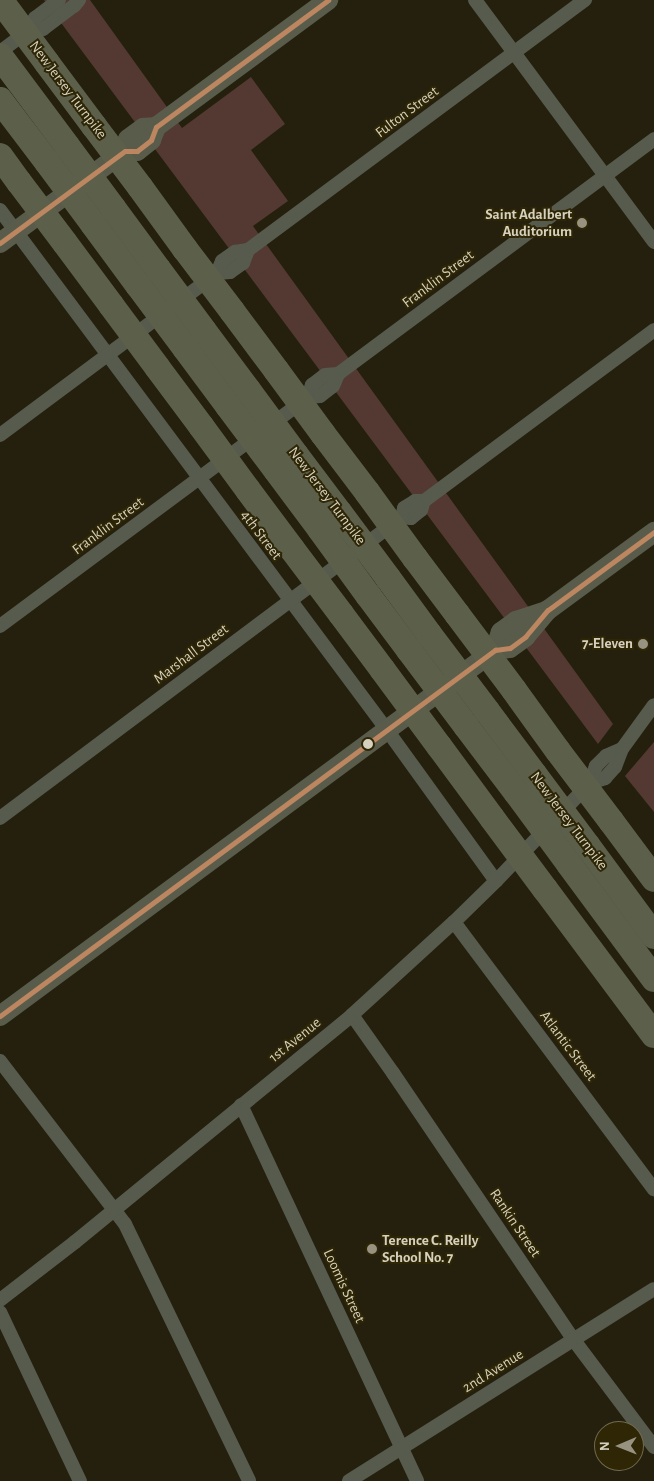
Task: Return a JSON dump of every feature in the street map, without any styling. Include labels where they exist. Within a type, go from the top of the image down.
[{"type":"highway","name":"New Jersey Turnpike","points":[[2,2],[654,879]]},
{"type":"highway","name":"New Jersey Turnpike","points":[[0,54],[20,84],[654,936]]},
{"type":"highway","name":"New Jersey Turnpike","points":[[0,100],[654,978]]},
{"type":"highway","points":[[0,156],[654,1035]]},
{"type":"street","points":[[0,54],[31,29],[35,18],[59,0]]},
{"type":"street","points":[[31,29],[42,29],[74,6],[79,0]]},
{"type":"street","points":[[0,244],[124,151],[128,139],[143,128],[156,127],[328,0]]},
{"type":"street","points":[[475,0],[654,242]]},
{"type":"street","name":"Fulton Street","points":[[0,435],[217,273],[222,262],[235,252],[248,250],[585,0]]},
{"type":"street","name":"Franklin Street","points":[[0,626],[308,397],[312,385],[325,375],[338,374],[654,139]]},
{"type":"street","name":"4th Street","points":[[0,210],[496,880]]},
{"type":"street","name":"Marshall Street","points":[[0,818],[402,517],[404,508],[415,501],[424,501],[654,330]]},
{"type":"street","points":[[0,1016],[495,650],[501,632],[516,621],[548,610],[654,532]]},
{"type":"street","name":"1st Avenue","points":[[0,1300],[114,1210],[352,1015],[454,922],[496,880],[590,783],[596,766],[606,756],[622,749],[654,705]]},
{"type":"street","name":"Atlantic Street","points":[[454,922],[654,1189]]},
{"type":"street","name":"Rankin Street","points":[[352,1015],[399,1081],[573,1339],[654,1447]]},
{"type":"street","points":[[0,1061],[125,1224],[249,1481]]},
{"type":"street","name":"Loomis Street","points":[[241,1105],[417,1481]]},
{"type":"street","name":"2nd Avenue","points":[[349,1481],[654,1289]]},
{"type":"street","points":[[0,1312],[80,1481]]},
{"type":"shaded area","points":[[44,0],[90,0],[182,128],[251,77],[285,124],[251,150],[288,201],[253,226],[613,724],[598,744]]},
{"type":"shaded area","points":[[654,742],[654,812],[625,776]]},
{"type":"transit line","points":[[0,243],[125,151],[137,151],[151,140],[156,127],[328,0]]},
{"type":"transit line","points":[[0,1016],[495,650],[510,648],[525,637],[548,610],[654,532]]},
{"type":"place","name":"Saint Adalbert Auditorium","points":[[582,223]]},
{"type":"place","name":"7-Eleven","points":[[643,644]]},
{"type":"place","name":"Terence C. Reilly School No. 7","points":[[372,1249]]}]
